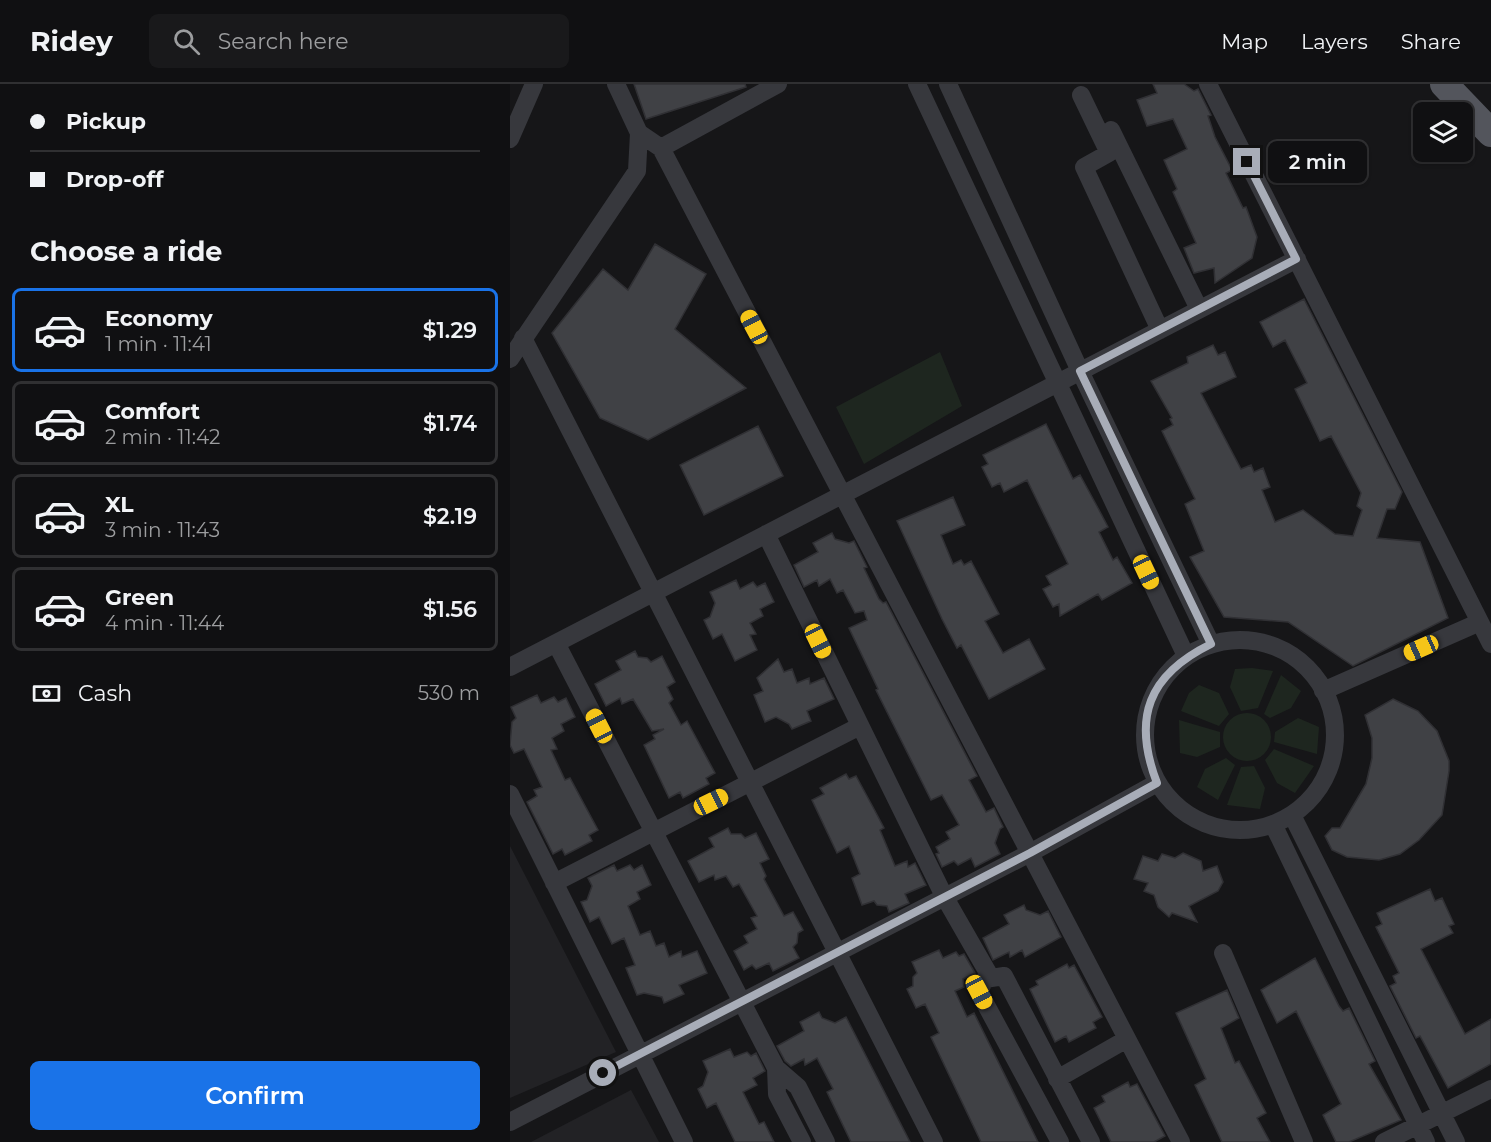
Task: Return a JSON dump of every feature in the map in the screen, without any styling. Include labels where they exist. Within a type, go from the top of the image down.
[{"type":"main road","points":[[1444,84],[1491,133]]},
{"type":"street","points":[[510,139],[534,84]]},
{"type":"street","points":[[510,359],[637,171],[639,133],[616,84]]},
{"type":"street","points":[[661,148],[756,90],[778,84]]},
{"type":"street","points":[[916,84],[1186,656]]},
{"type":"street","points":[[948,84],[1080,371],[1211,644]]},
{"type":"street","points":[[1208,84],[1491,644]]},
{"type":"street","points":[[1081,95],[1109,153],[1084,167],[1160,330]]},
{"type":"street","points":[[1109,125],[1199,309]]},
{"type":"street","points":[[639,133],[661,148],[1181,1142]]},
{"type":"street","points":[[637,171],[661,163],[673,171]]},
{"type":"street","points":[[510,667],[1296,259]]},
{"type":"street","points":[[523,338],[933,1142]]},
{"type":"street","points":[[766,534],[944,896],[991,978]]},
{"type":"street","points":[[1323,691],[1480,622]]},
{"type":"street","points":[[1234,640],[1257,641],[1279,648],[1298,660],[1315,676],[1329,701],[1335,728],[1333,757],[1322,783],[1293,817],[1259,829],[1235,831],[1212,826],[1181,809],[1157,783],[1147,757],[1147,719],[1151,700],[1165,676],[1186,656],[1211,644],[1234,640]]},
{"type":"street","points":[[556,643],[776,1068],[798,1087],[826,1142]]},
{"type":"street","points":[[554,883],[860,726]]},
{"type":"street","points":[[510,1122],[1030,853],[1157,783]]},
{"type":"street","points":[[510,794],[684,1142]]},
{"type":"street","points":[[1293,817],[1456,1142]]},
{"type":"street","points":[[1273,824],[1426,1142]]},
{"type":"street","points":[[1323,924],[1342,913]]},
{"type":"street","points":[[1223,953],[1304,1142]]},
{"type":"street","points":[[1060,1142],[979,992],[985,980],[1004,976],[1091,1142]]},
{"type":"street","points":[[1057,1079],[1127,1039]]},
{"type":"street","points":[[776,1068],[777,1094],[802,1142]]},
{"type":"street","points":[[1384,1142],[1491,1089]]},
{"type":"shaded area","points":[[940,352],[962,406],[864,464],[836,407]]},
{"type":"shaded area","points":[[1252,668],[1273,671],[1258,708],[1241,711],[1230,687],[1235,669]]},
{"type":"shaded area","points":[[1281,675],[1301,691],[1291,708],[1270,718],[1264,714]]},
{"type":"shaded area","points":[[1199,685],[1219,693],[1229,714],[1219,726],[1181,711],[1189,693]]},
{"type":"shaded area","points":[[1242,713],[1252,713],[1264,720],[1271,732],[1271,742],[1264,754],[1252,761],[1242,761],[1227,750],[1223,742],[1223,732],[1234,717]]},
{"type":"shaded area","points":[[1298,718],[1319,727],[1317,754],[1274,742],[1275,732]]},
{"type":"shaded area","points":[[1179,720],[1220,732],[1220,747],[1197,757],[1180,753]]},
{"type":"shaded area","points":[[1274,749],[1314,766],[1295,793],[1277,783],[1265,760]]},
{"type":"shaded area","points":[[1226,758],[1235,765],[1218,800],[1197,787],[1205,769]]},
{"type":"shaded area","points":[[1254,766],[1265,788],[1260,809],[1227,805],[1241,767]]},
{"type":"shaded area","points":[[510,846],[616,1052],[510,1098]]},
{"type":"shaded area","points":[[631,1090],[659,1142],[531,1142]]},
{"type":"building","points":[[634,84],[745,84],[746,87],[646,119]]},
{"type":"building","points":[[1153,84],[1184,84],[1194,91],[1198,89],[1211,115],[1208,116],[1215,137],[1232,170],[1226,173],[1243,208],[1246,207],[1257,237],[1252,258],[1215,283],[1214,268],[1194,273],[1184,248],[1196,243],[1173,192],[1177,189],[1164,160],[1187,149],[1173,119],[1147,126],[1137,100],[1157,93]]},
{"type":"building","points":[[655,244],[706,274],[675,329],[746,388],[648,440],[600,418],[552,333],[603,269],[628,290]]},
{"type":"building","points":[[1304,299],[1402,492],[1395,509],[1387,509],[1377,538],[1420,542],[1448,618],[1353,666],[1288,622],[1224,617],[1190,557],[1204,551],[1185,504],[1195,499],[1162,431],[1173,425],[1170,419],[1172,418],[1151,381],[1188,363],[1187,357],[1213,345],[1218,355],[1225,352],[1236,377],[1201,393],[1241,469],[1251,465],[1254,472],[1263,468],[1270,487],[1262,490],[1275,522],[1303,510],[1335,534],[1353,536],[1362,510],[1357,506],[1361,493],[1331,436],[1320,441],[1295,389],[1307,383],[1285,340],[1273,347],[1260,322]]},
{"type":"building","points":[[1046,424],[1073,479],[1080,475],[1098,508],[1108,527],[1099,532],[1113,560],[1117,557],[1132,583],[1102,600],[1098,594],[1060,616],[1059,604],[1053,607],[1043,589],[1051,585],[1046,576],[1068,564],[1027,480],[1004,492],[1000,483],[992,487],[982,467],[988,464],[983,455]]},
{"type":"building","points":[[758,426],[783,476],[704,515],[680,465]]},
{"type":"building","points":[[953,497],[965,525],[941,535],[953,564],[961,560],[964,565],[971,561],[999,614],[985,621],[1003,653],[1029,639],[1045,669],[989,699],[961,645],[957,648],[942,619],[897,521]]},
{"type":"building","points":[[832,533],[835,539],[849,543],[854,541],[879,599],[883,603],[886,602],[977,776],[969,780],[986,812],[994,808],[1003,827],[995,843],[1000,854],[975,867],[971,858],[958,865],[954,861],[942,867],[936,854],[939,853],[936,847],[950,839],[946,832],[959,825],[942,795],[931,800],[876,690],[878,689],[849,628],[867,620],[864,611],[855,613],[843,590],[837,593],[830,579],[819,586],[817,580],[804,587],[794,565],[818,552],[813,543]]},
{"type":"building","points":[[736,580],[740,589],[753,582],[757,587],[765,583],[774,602],[760,609],[763,616],[750,623],[756,634],[750,635],[757,650],[735,661],[722,634],[713,639],[704,620],[710,617],[715,603],[710,592]]},
{"type":"building","points":[[635,651],[638,657],[647,658],[651,662],[662,656],[675,682],[667,687],[673,699],[669,703],[681,725],[687,721],[715,773],[706,778],[709,784],[683,798],[680,792],[669,798],[644,745],[655,739],[653,735],[664,729],[652,731],[633,699],[622,704],[620,698],[606,706],[595,684],[621,670],[616,661]]},
{"type":"building","points":[[778,659],[784,672],[792,669],[797,683],[809,678],[810,684],[824,678],[834,699],[807,711],[811,721],[792,729],[789,724],[776,717],[765,722],[754,695],[763,691],[757,678]]},
{"type":"building","points":[[537,695],[541,703],[554,697],[558,702],[566,698],[575,717],[561,724],[564,731],[552,738],[557,749],[551,750],[565,780],[570,778],[598,830],[589,835],[592,841],[565,855],[562,849],[553,854],[527,802],[537,796],[534,790],[542,787],[524,749],[514,753],[510,745],[512,722],[516,718],[511,707]]},
{"type":"building","points":[[1393,699],[1418,711],[1437,731],[1449,761],[1442,815],[1419,840],[1400,854],[1379,860],[1347,857],[1332,850],[1325,836],[1332,828],[1340,828],[1366,784],[1372,758],[1372,738],[1365,715]]},
{"type":"building","points":[[846,774],[849,779],[856,776],[874,809],[884,828],[880,830],[895,866],[907,861],[908,867],[915,863],[926,885],[905,894],[909,903],[889,912],[887,906],[877,905],[874,901],[862,905],[852,878],[860,874],[849,846],[837,853],[812,800],[824,794],[820,788]]},
{"type":"building","points":[[728,828],[731,834],[741,834],[745,838],[756,833],[769,859],[760,863],[766,876],[764,879],[784,916],[793,912],[803,930],[798,933],[797,943],[793,947],[799,958],[773,971],[769,963],[756,969],[752,965],[744,970],[734,951],[748,943],[744,936],[757,929],[751,918],[757,916],[739,884],[733,887],[726,876],[715,880],[714,875],[699,882],[688,861],[714,847],[709,838]]},
{"type":"building","points":[[1183,853],[1201,861],[1203,871],[1217,866],[1223,882],[1218,891],[1189,906],[1197,922],[1172,913],[1169,917],[1158,907],[1154,895],[1144,891],[1148,883],[1134,879],[1143,856],[1158,861],[1162,854],[1175,858]]},
{"type":"building","points":[[614,865],[617,871],[630,865],[634,870],[642,865],[651,885],[637,892],[640,899],[628,906],[640,935],[650,931],[656,946],[664,943],[669,957],[681,951],[682,957],[697,951],[707,973],[679,985],[684,994],[664,1003],[662,997],[644,993],[637,995],[626,968],[635,965],[624,938],[612,944],[599,917],[590,922],[581,902],[587,900],[592,886],[588,878]]},
{"type":"building","points":[[1430,889],[1435,901],[1442,898],[1454,924],[1449,926],[1453,933],[1421,949],[1465,1034],[1491,1019],[1491,1064],[1448,1088],[1420,1036],[1416,1038],[1390,986],[1396,983],[1393,976],[1399,973],[1376,927],[1382,924],[1377,913]]},
{"type":"building","points":[[1024,905],[1026,910],[1040,915],[1048,911],[1061,937],[1025,957],[1022,950],[1010,957],[1009,952],[993,960],[983,938],[1009,924],[1004,915]]},
{"type":"building","points":[[939,950],[943,958],[956,952],[959,956],[964,954],[975,973],[963,979],[964,987],[955,991],[967,1017],[974,1013],[1038,1142],[981,1142],[931,1037],[939,1033],[925,1004],[916,1008],[907,989],[913,986],[913,977],[917,973],[912,962]]},
{"type":"building","points":[[1315,958],[1339,1006],[1343,1011],[1349,1008],[1375,1061],[1369,1064],[1401,1120],[1349,1142],[1336,1142],[1323,1115],[1341,1104],[1296,1011],[1277,1023],[1261,990]]},
{"type":"building","points":[[1067,964],[1069,968],[1074,965],[1102,1017],[1093,1022],[1096,1028],[1069,1042],[1066,1036],[1055,1042],[1030,989],[1038,985],[1036,981]]},
{"type":"building","points":[[1227,990],[1239,1018],[1221,1028],[1235,1063],[1239,1061],[1266,1113],[1257,1118],[1270,1142],[1222,1142],[1195,1085],[1206,1079],[1176,1013]]},
{"type":"building","points":[[819,1012],[822,1018],[835,1023],[846,1017],[910,1142],[851,1142],[827,1092],[833,1089],[817,1058],[805,1065],[804,1059],[791,1066],[785,1061],[777,1046],[804,1031],[800,1022]]},
{"type":"building","points":[[730,1049],[734,1057],[747,1052],[751,1056],[756,1053],[765,1071],[753,1078],[757,1085],[743,1092],[759,1124],[764,1122],[774,1142],[735,1142],[716,1103],[707,1108],[698,1089],[703,1086],[708,1072],[703,1061]]},
{"type":"building","points":[[1128,1082],[1130,1087],[1137,1084],[1165,1136],[1154,1142],[1111,1142],[1094,1108],[1105,1102],[1102,1096]]},
{"type":"route","points":[[603,1073],[1030,853],[1157,783],[1147,757],[1145,728],[1151,700],[1165,676],[1186,656],[1211,644],[1080,371],[1296,259],[1247,162]]}]
